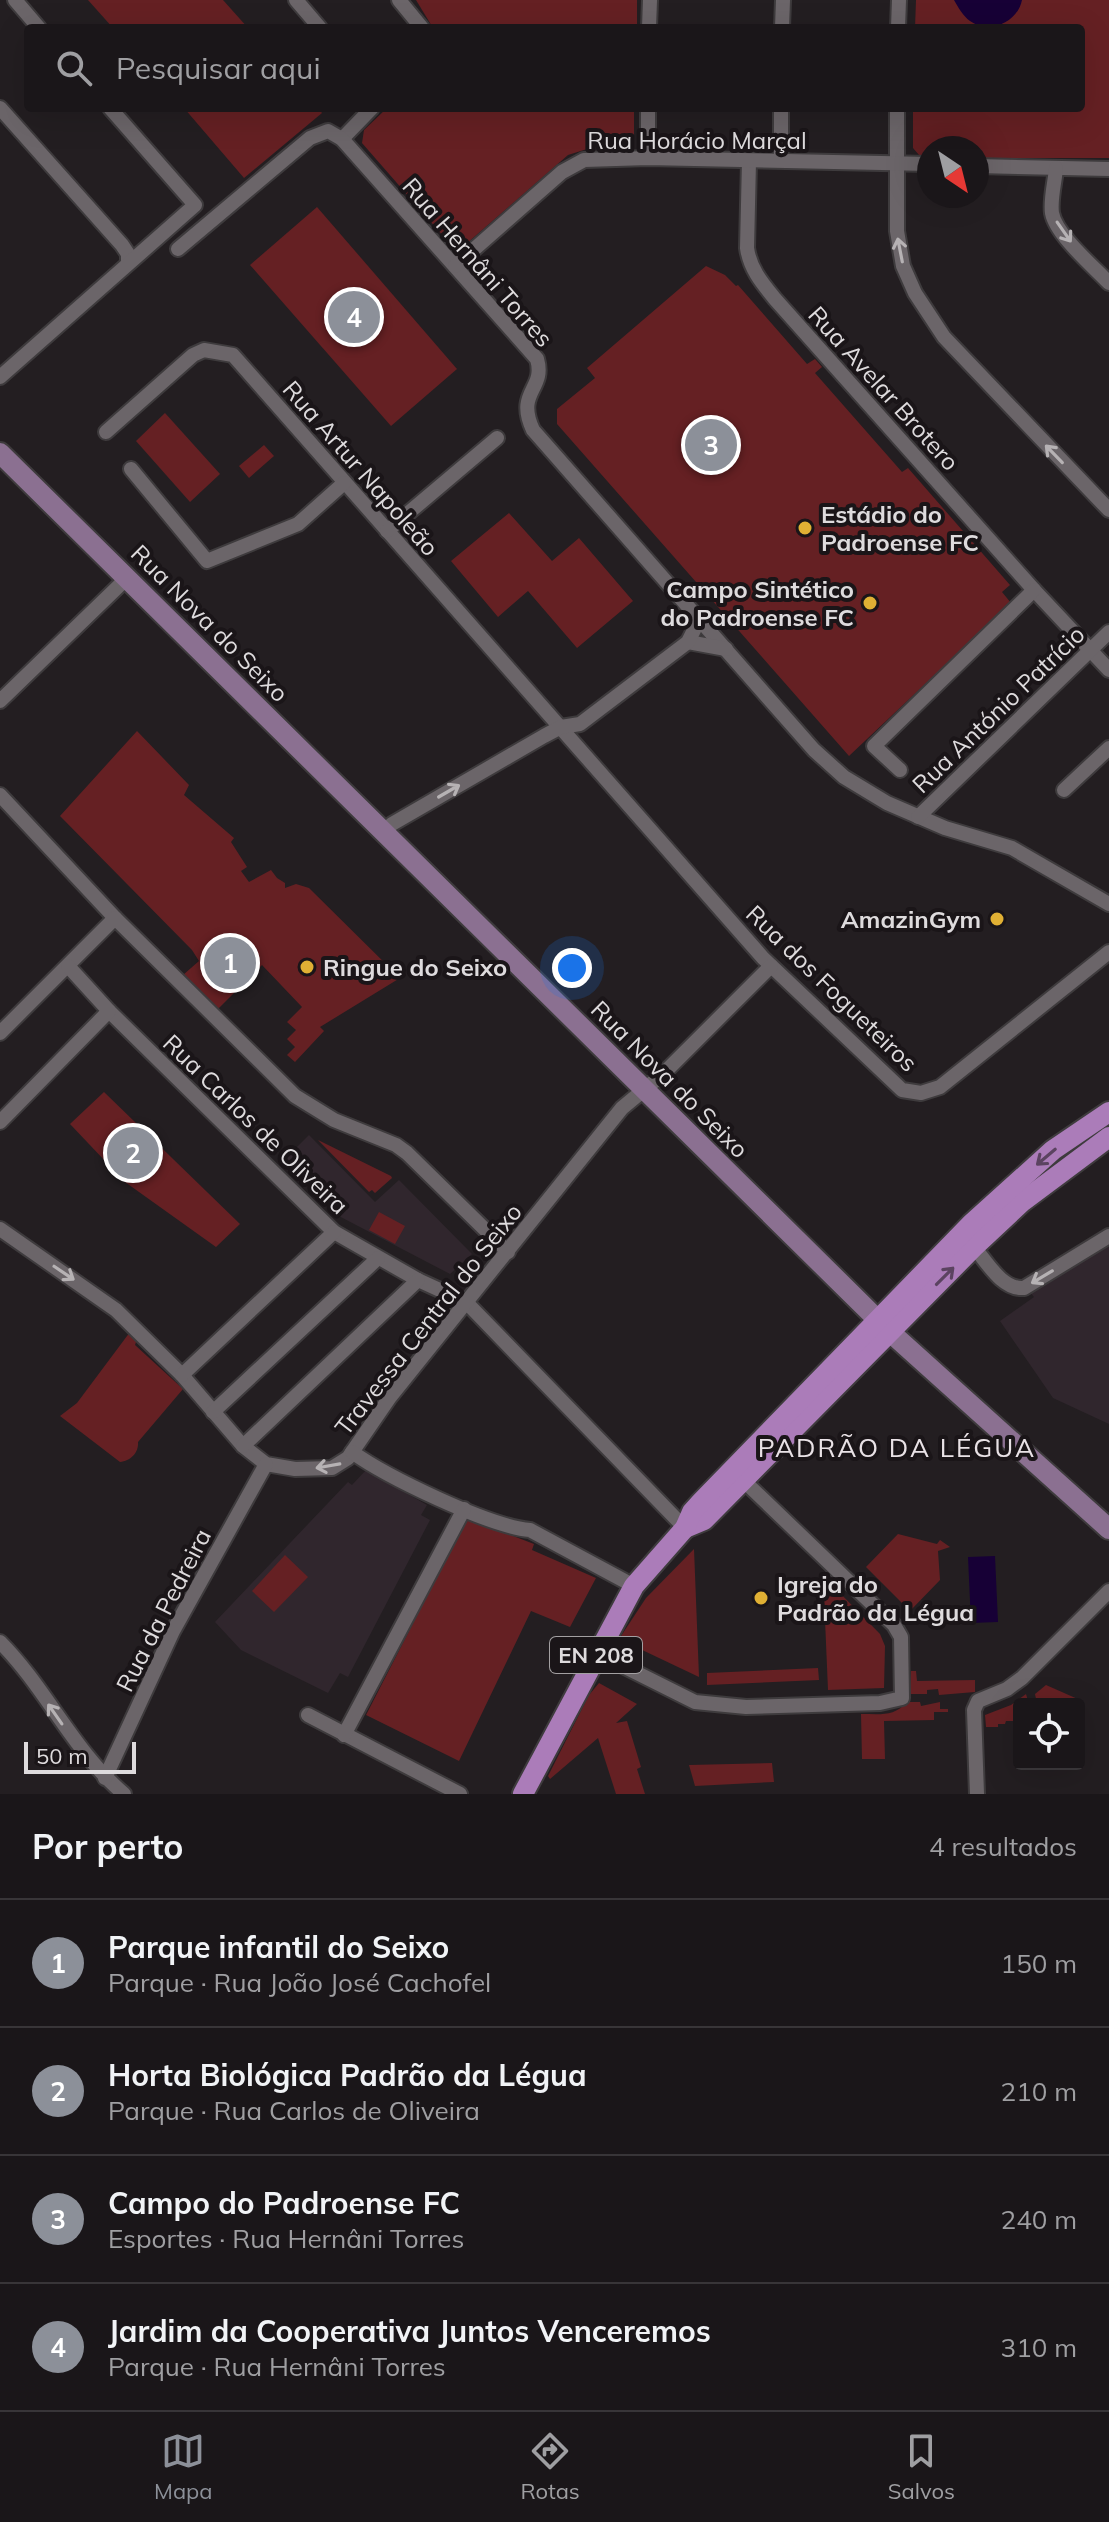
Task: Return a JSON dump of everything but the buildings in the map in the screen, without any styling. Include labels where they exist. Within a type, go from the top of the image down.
[{"type":"main road","name":"Rua Nova do Seixo","points":[[2,460],[127,578],[884,1326],[1109,1529]]},
{"type":"main road","name":"EN 208","points":[[685,1528],[704,1520],[743,1480],[1012,1186],[1053,1150],[1109,1112]]},
{"type":"main road","name":"EN 208","points":[[523,1794],[634,1586],[685,1528],[692,1512],[884,1326],[1022,1202],[1109,1137]]},
{"type":"street","points":[[15,0],[36,24]]},
{"type":"street","points":[[296,0],[317,24]]},
{"type":"street","points":[[399,0],[419,24]]},
{"type":"street","points":[[649,24],[650,0]]},
{"type":"street","points":[[782,24],[783,0]]},
{"type":"street","points":[[898,24],[899,0]]},
{"type":"street","points":[[0,108],[122,245],[128,254],[128,263]]},
{"type":"street","points":[[0,377],[195,205],[114,112]]},
{"type":"street","points":[[178,249],[310,138],[328,131],[342,139],[368,112]]},
{"type":"street","points":[[648,112],[648,158]]},
{"type":"street","points":[[781,112],[781,160]]},
{"type":"street","points":[[897,112],[897,231],[900,255],[923,308],[944,337],[1109,510]]},
{"type":"street","name":"Rua Hernâni Torres","points":[[342,139],[537,359],[538,375],[526,403],[533,430],[700,618]]},
{"type":"street","name":"Rua Horácio Marçal","points":[[455,266],[576,163],[584,160],[648,158],[917,164]]},
{"type":"street","name":"Rua Avelar Brotero","points":[[749,161],[747,248],[754,272],[1034,590],[1109,670]]},
{"type":"street","points":[[989,166],[1109,169]]},
{"type":"street","points":[[1056,168],[1054,218],[1068,240],[1109,283]]},
{"type":"street","name":"Rua Artur Napoleão","points":[[106,432],[193,355],[204,350],[233,355],[533,699],[561,727]]},
{"type":"street","points":[[387,531],[497,438]]},
{"type":"street","points":[[131,469],[207,561],[298,524],[344,483]]},
{"type":"street","points":[[0,701],[127,578]]},
{"type":"street","points":[[900,770],[874,746],[1034,590]]},
{"type":"street","points":[[384,832],[392,824],[561,727],[580,724],[688,642],[700,618],[828,764],[844,777],[918,817],[1012,848],[1109,904]]},
{"type":"street","name":"Rua António Patrício","points":[[918,817],[1109,632]]},
{"type":"street","points":[[688,642],[728,650]]},
{"type":"street","name":"Rua dos Fogueteiros","points":[[561,727],[771,966],[902,1090],[921,1093],[940,1087],[1109,952]]},
{"type":"street","points":[[1064,790],[1109,748]]},
{"type":"street","points":[[0,795],[115,918],[295,1096],[334,1120],[396,1145],[407,1153],[508,1252]]},
{"type":"street","points":[[0,1033],[115,918]]},
{"type":"street","name":"Rua Carlos de Oliveira","points":[[68,966],[109,1011],[334,1232],[418,1280],[466,1302]]},
{"type":"street","name":"Travessa Central do Seixo","points":[[266,1464],[295,1469],[332,1468],[343,1463],[390,1397],[622,1108],[663,1074],[771,966]]},
{"type":"street","points":[[0,1122],[109,1011]]},
{"type":"street","points":[[0,1229],[116,1310],[182,1375],[243,1446],[266,1464]]},
{"type":"street","points":[[182,1375],[334,1232]]},
{"type":"street","points":[[974,1247],[1006,1285],[1014,1289],[1024,1288],[1109,1236]]},
{"type":"street","points":[[213,1412],[378,1258]]},
{"type":"street","points":[[243,1446],[418,1280]]},
{"type":"street","points":[[466,1302],[685,1528]]},
{"type":"street","points":[[352,1452],[405,1482],[464,1509],[517,1529],[530,1530],[634,1586]]},
{"type":"street","name":"Rua da Pedreira","points":[[105,1778],[173,1631],[266,1464]]},
{"type":"street","points":[[597,1653],[695,1702],[746,1707],[880,1703],[902,1698],[901,1637],[894,1625],[743,1480]]},
{"type":"street","points":[[344,1735],[464,1509]]},
{"type":"street","points":[[977,1794],[974,1710],[978,1701],[1007,1689],[1022,1678],[1109,1591]]},
{"type":"street","points":[[0,1642],[105,1778],[124,1794]]},
{"type":"street","points":[[308,1715],[460,1794]]},
{"type":"shaded area","points":[[88,0],[223,0],[244,24],[109,24]]},
{"type":"shaded area","points":[[416,0],[637,0],[637,24],[431,24]]},
{"type":"shaded area","points":[[916,0],[1109,0],[1109,158],[989,158],[989,136],[917,136],[917,153],[913,148],[913,112],[1085,112],[1085,24],[915,24]]},
{"type":"shaded area","points":[[954,0],[1022,0],[1015,15],[1002,24],[976,24]]},
{"type":"shaded area","points":[[187,112],[321,112],[322,113],[244,178]]},
{"type":"shaded area","points":[[383,112],[634,112],[634,143],[606,143],[568,155],[465,245],[451,245],[362,143],[364,130]]},
{"type":"shaded area","points":[[317,207],[457,369],[391,426],[250,265]]},
{"type":"shaded area","name":"Estádio do Padroense FC","points":[[706,266],[738,285],[807,364],[815,359],[822,367],[815,373],[902,472],[908,468],[1010,585],[1002,592],[1011,603],[849,756],[557,424],[557,409],[595,378],[587,368]]},
{"type":"shaded area","points":[[165,413],[220,474],[190,502],[136,441]]},
{"type":"shaded area","points":[[264,445],[274,456],[249,478],[239,466]]},
{"type":"shaded area","points":[[509,513],[552,561],[579,538],[633,601],[577,648],[528,591],[498,617],[451,561]]},
{"type":"shaded area","points":[[137,731],[189,785],[184,795],[234,838],[231,842],[247,867],[241,871],[249,882],[271,870],[285,883],[285,888],[296,884],[309,888],[400,978],[320,1027],[324,1031],[295,1062],[287,1055],[295,1047],[287,1039],[296,1030],[287,1022],[302,1007],[262,965],[216,1011],[183,975],[199,961],[192,950],[60,816]]},
{"type":"shaded area","points":[[104,1092],[240,1224],[216,1247],[125,1182],[70,1124]]},
{"type":"shaded area","points":[[309,1135],[375,1202],[399,1180],[472,1254],[450,1274],[335,1214],[283,1161]]},
{"type":"shaded area","points":[[318,1140],[392,1178],[375,1193],[372,1190],[369,1192]]},
{"type":"shaded area","points":[[379,1212],[405,1226],[395,1244],[369,1230]]},
{"type":"shaded area","points":[[1109,1243],[1109,1424],[1053,1398],[1000,1321],[1034,1297],[1030,1292]]},
{"type":"shaded area","points":[[130,1332],[137,1339],[135,1345],[183,1389],[138,1442],[133,1456],[120,1462],[60,1416],[77,1403]]},
{"type":"shaded area","points":[[366,1470],[427,1505],[421,1515],[430,1520],[348,1677],[340,1673],[328,1693],[241,1650],[215,1622],[348,1482],[352,1485]]},
{"type":"shaded area","points":[[467,1518],[534,1544],[532,1550],[596,1578],[570,1627],[531,1611],[459,1761],[366,1715]]},
{"type":"shaded area","points":[[898,1534],[937,1544],[940,1540],[950,1547],[938,1551],[940,1580],[910,1611],[866,1567]]},
{"type":"shaded area","points":[[694,1549],[699,1677],[619,1639],[646,1598]]},
{"type":"shaded area","points":[[285,1555],[308,1577],[274,1612],[252,1591]]},
{"type":"shaded area","points":[[995,1556],[998,1622],[971,1623],[968,1557]]},
{"type":"shaded area","points":[[834,1587],[880,1634],[885,1646],[884,1688],[828,1690],[824,1596]]},
{"type":"shaded area","points":[[818,1668],[819,1680],[707,1685],[707,1673]]},
{"type":"shaded area","points":[[911,1671],[916,1671],[917,1681],[975,1680],[975,1692],[939,1695],[938,1689],[927,1690],[927,1694],[910,1694]]},
{"type":"shaded area","points":[[599,1683],[637,1704],[616,1723],[627,1721],[641,1767],[637,1769],[645,1794],[616,1794],[598,1738],[550,1779],[548,1776],[589,1695]]},
{"type":"shaded area","points":[[1046,1685],[1075,1698],[1036,1698],[1035,1694]]},
{"type":"shaded area","points":[[907,1702],[920,1702],[921,1706],[940,1702],[940,1709],[948,1709],[948,1712],[934,1712],[934,1720],[884,1721],[885,1759],[862,1759],[861,1714],[892,1712]]},
{"type":"shaded area","points":[[1013,1704],[1013,1721],[998,1724],[998,1727],[986,1727],[985,1715]]},
{"type":"shaded area","points":[[772,1763],[774,1782],[695,1786],[689,1765]]},
{"type":"place","name":"Jardim da Cooperativa Juntos Venceremos","points":[[354,317]]},
{"type":"place","name":"Campo do Padroense FC","points":[[711,445]]},
{"type":"place","name":"Estádio do Padroense FC","points":[[805,528]]},
{"type":"place","name":"Campo Sintético do Padroense FC","points":[[870,603]]},
{"type":"place","name":"AmazinGym","points":[[997,919]]},
{"type":"place","name":"Parque infantil do Seixo","points":[[230,963]]},
{"type":"place","name":"Ringue do Seixo","points":[[307,967]]},
{"type":"place","name":"Horta Biológica Padrão da Légua","points":[[133,1153]]},
{"type":"place","name":"Igreja do Padrão da Légua","points":[[761,1598]]},
{"type":"district","name":"PADRÃO DA LÉGUA","points":[[897,1447]]}]
